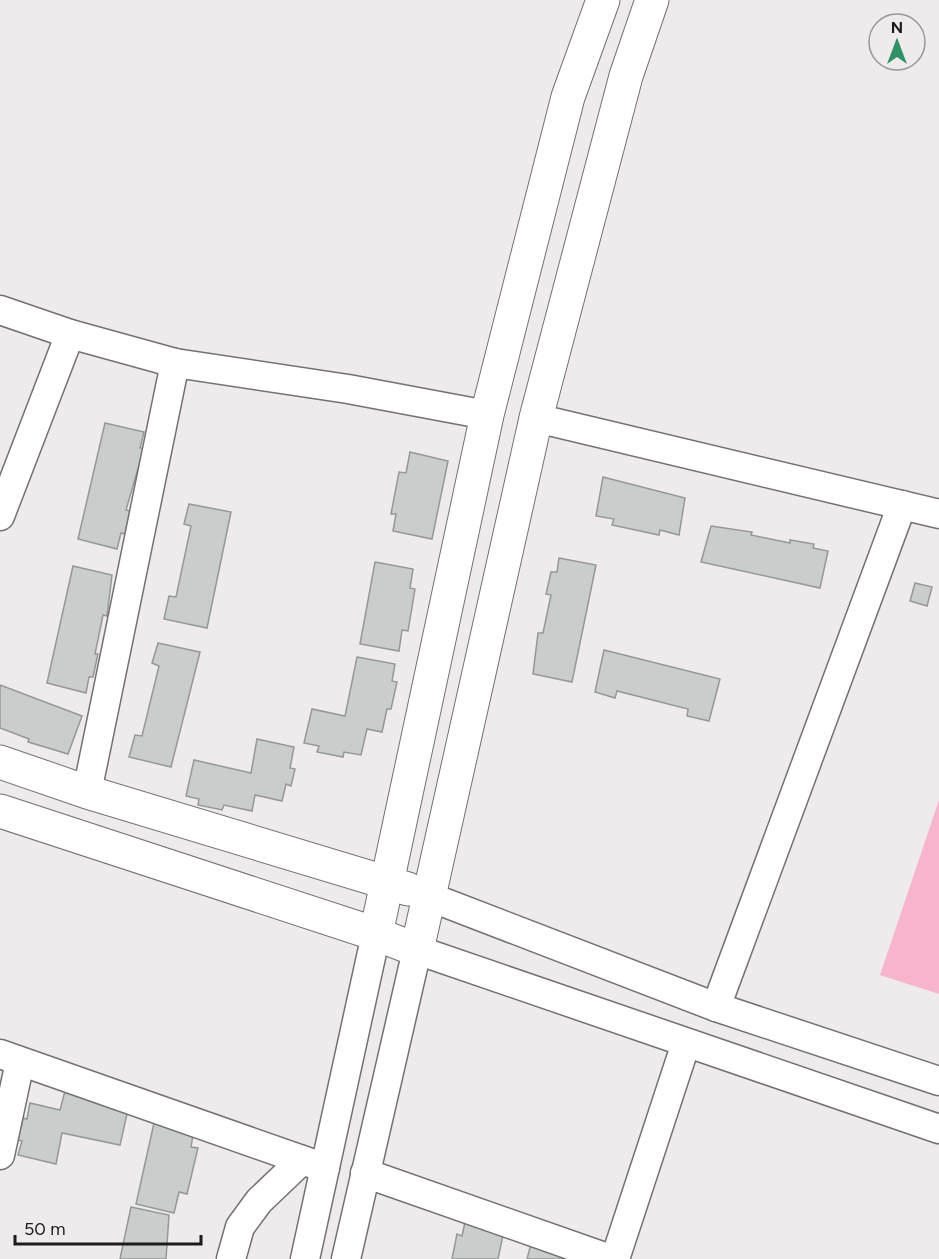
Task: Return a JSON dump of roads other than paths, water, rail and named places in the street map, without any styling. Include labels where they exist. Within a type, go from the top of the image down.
[{"type":"main road","points":[[376,934],[487,415],[568,97],[603,0]]},
{"type":"main road","points":[[0,811],[376,934],[417,950],[509,530],[536,418],[623,87],[652,0]]},
{"type":"main road","points":[[0,762],[87,792],[387,881],[430,897]]},
{"type":"street","points":[[0,310],[70,334],[176,363],[348,389],[487,415]]},
{"type":"street","points":[[0,516],[70,334]]},
{"type":"street","points":[[87,792],[176,363]]},
{"type":"street","points":[[536,418],[939,514]]},
{"type":"street","points":[[716,1006],[902,506]]},
{"type":"street","points":[[430,897],[716,1006],[939,1081]]},
{"type":"street","points":[[305,1259],[313,1164],[376,934]]},
{"type":"street","points":[[346,1259],[417,950],[939,1129]]},
{"type":"street","points":[[615,1259],[686,1043]]},
{"type":"street","points":[[0,1155],[10,1058],[313,1164]]},
{"type":"street","points":[[231,1259],[240,1227],[259,1201],[313,1164]]},
{"type":"street","points":[[365,1173],[610,1259]]}]
